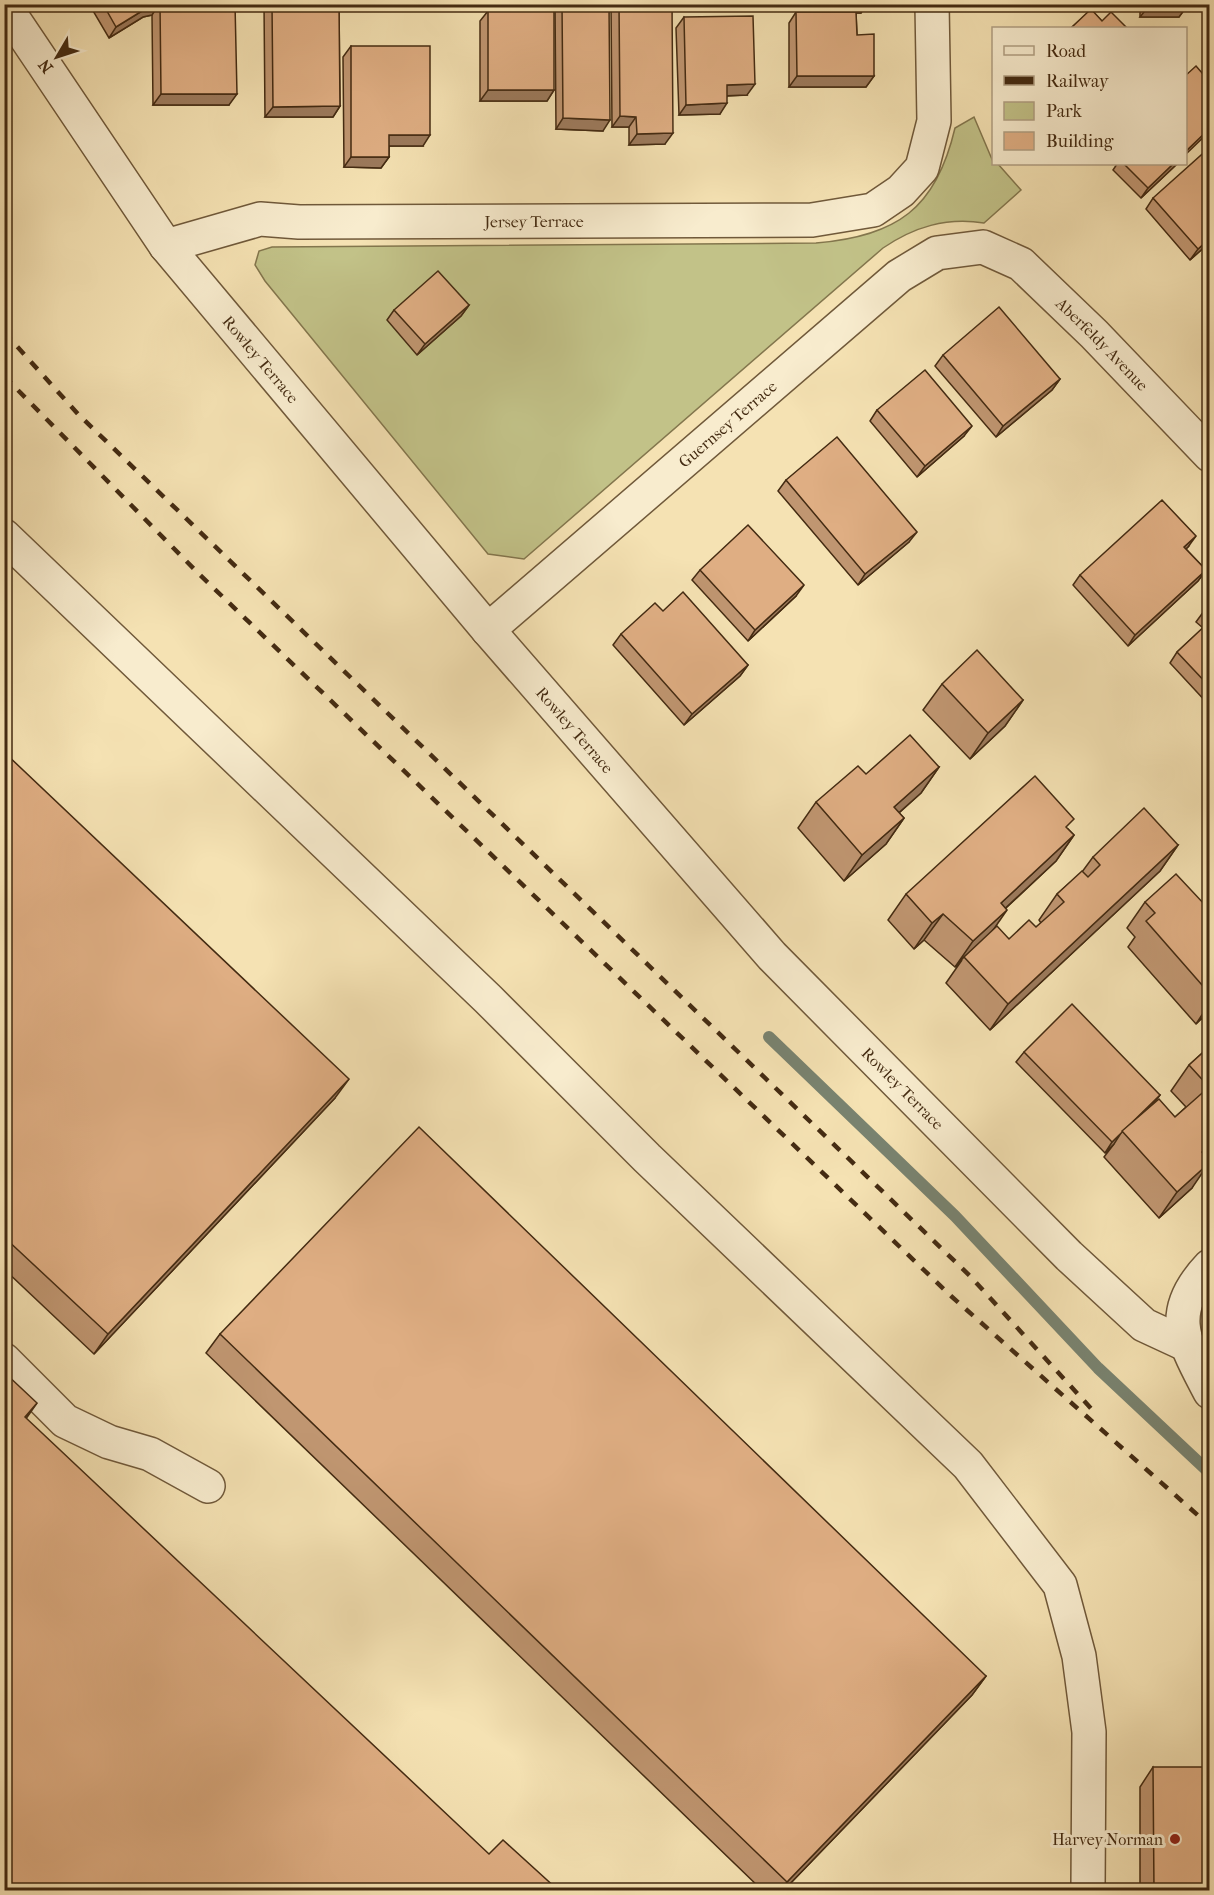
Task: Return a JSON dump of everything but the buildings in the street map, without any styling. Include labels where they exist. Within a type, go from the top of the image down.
[{"type":"street","name":"Jersey Terrace","points":[[166,246],[260,219],[299,222],[812,220],[873,210],[901,191],[922,168],[934,121],[932,4]]},
{"type":"street","name":"Rowley Terrace","points":[[4,5],[166,246],[488,630],[772,956],[1069,1256],[1144,1325],[1168,1339],[1185,1344]]},
{"type":"street","name":"Guernsey Terrace","points":[[488,630],[899,276],[937,253],[983,247]]},
{"type":"street","name":"Aberfeldy Avenue","points":[[983,247],[1021,264],[1094,334],[1209,455]]},
{"type":"street","points":[[4,536],[471,983],[647,1158],[968,1465],[1060,1585],[1078,1656],[1089,1732],[1088,1890]]},
{"type":"street","points":[[1209,1266],[1196,1281],[1183,1306],[1185,1344],[1209,1392]]},
{"type":"street","points":[[4,1360],[65,1421],[110,1442],[150,1454],[208,1486]]},
{"type":"green space","points":[[974,117],[992,159],[992,165],[999,165],[1021,190],[984,223],[957,221],[931,225],[907,234],[883,248],[524,559],[488,554],[265,281],[255,265],[259,251],[272,247],[816,243],[844,239],[891,225],[909,213],[924,198],[937,179],[955,128]]},
{"type":"waterway","points":[[769,1037],[955,1216],[1098,1368],[1210,1473]]},
{"type":"railway","points":[[4,332],[78,414],[970,1276],[1097,1415]]},
{"type":"railway","points":[[4,376],[200,575],[951,1296],[1210,1526]]},
{"type":"place","name":"Harvey Norman","points":[[1175,1839]]}]
